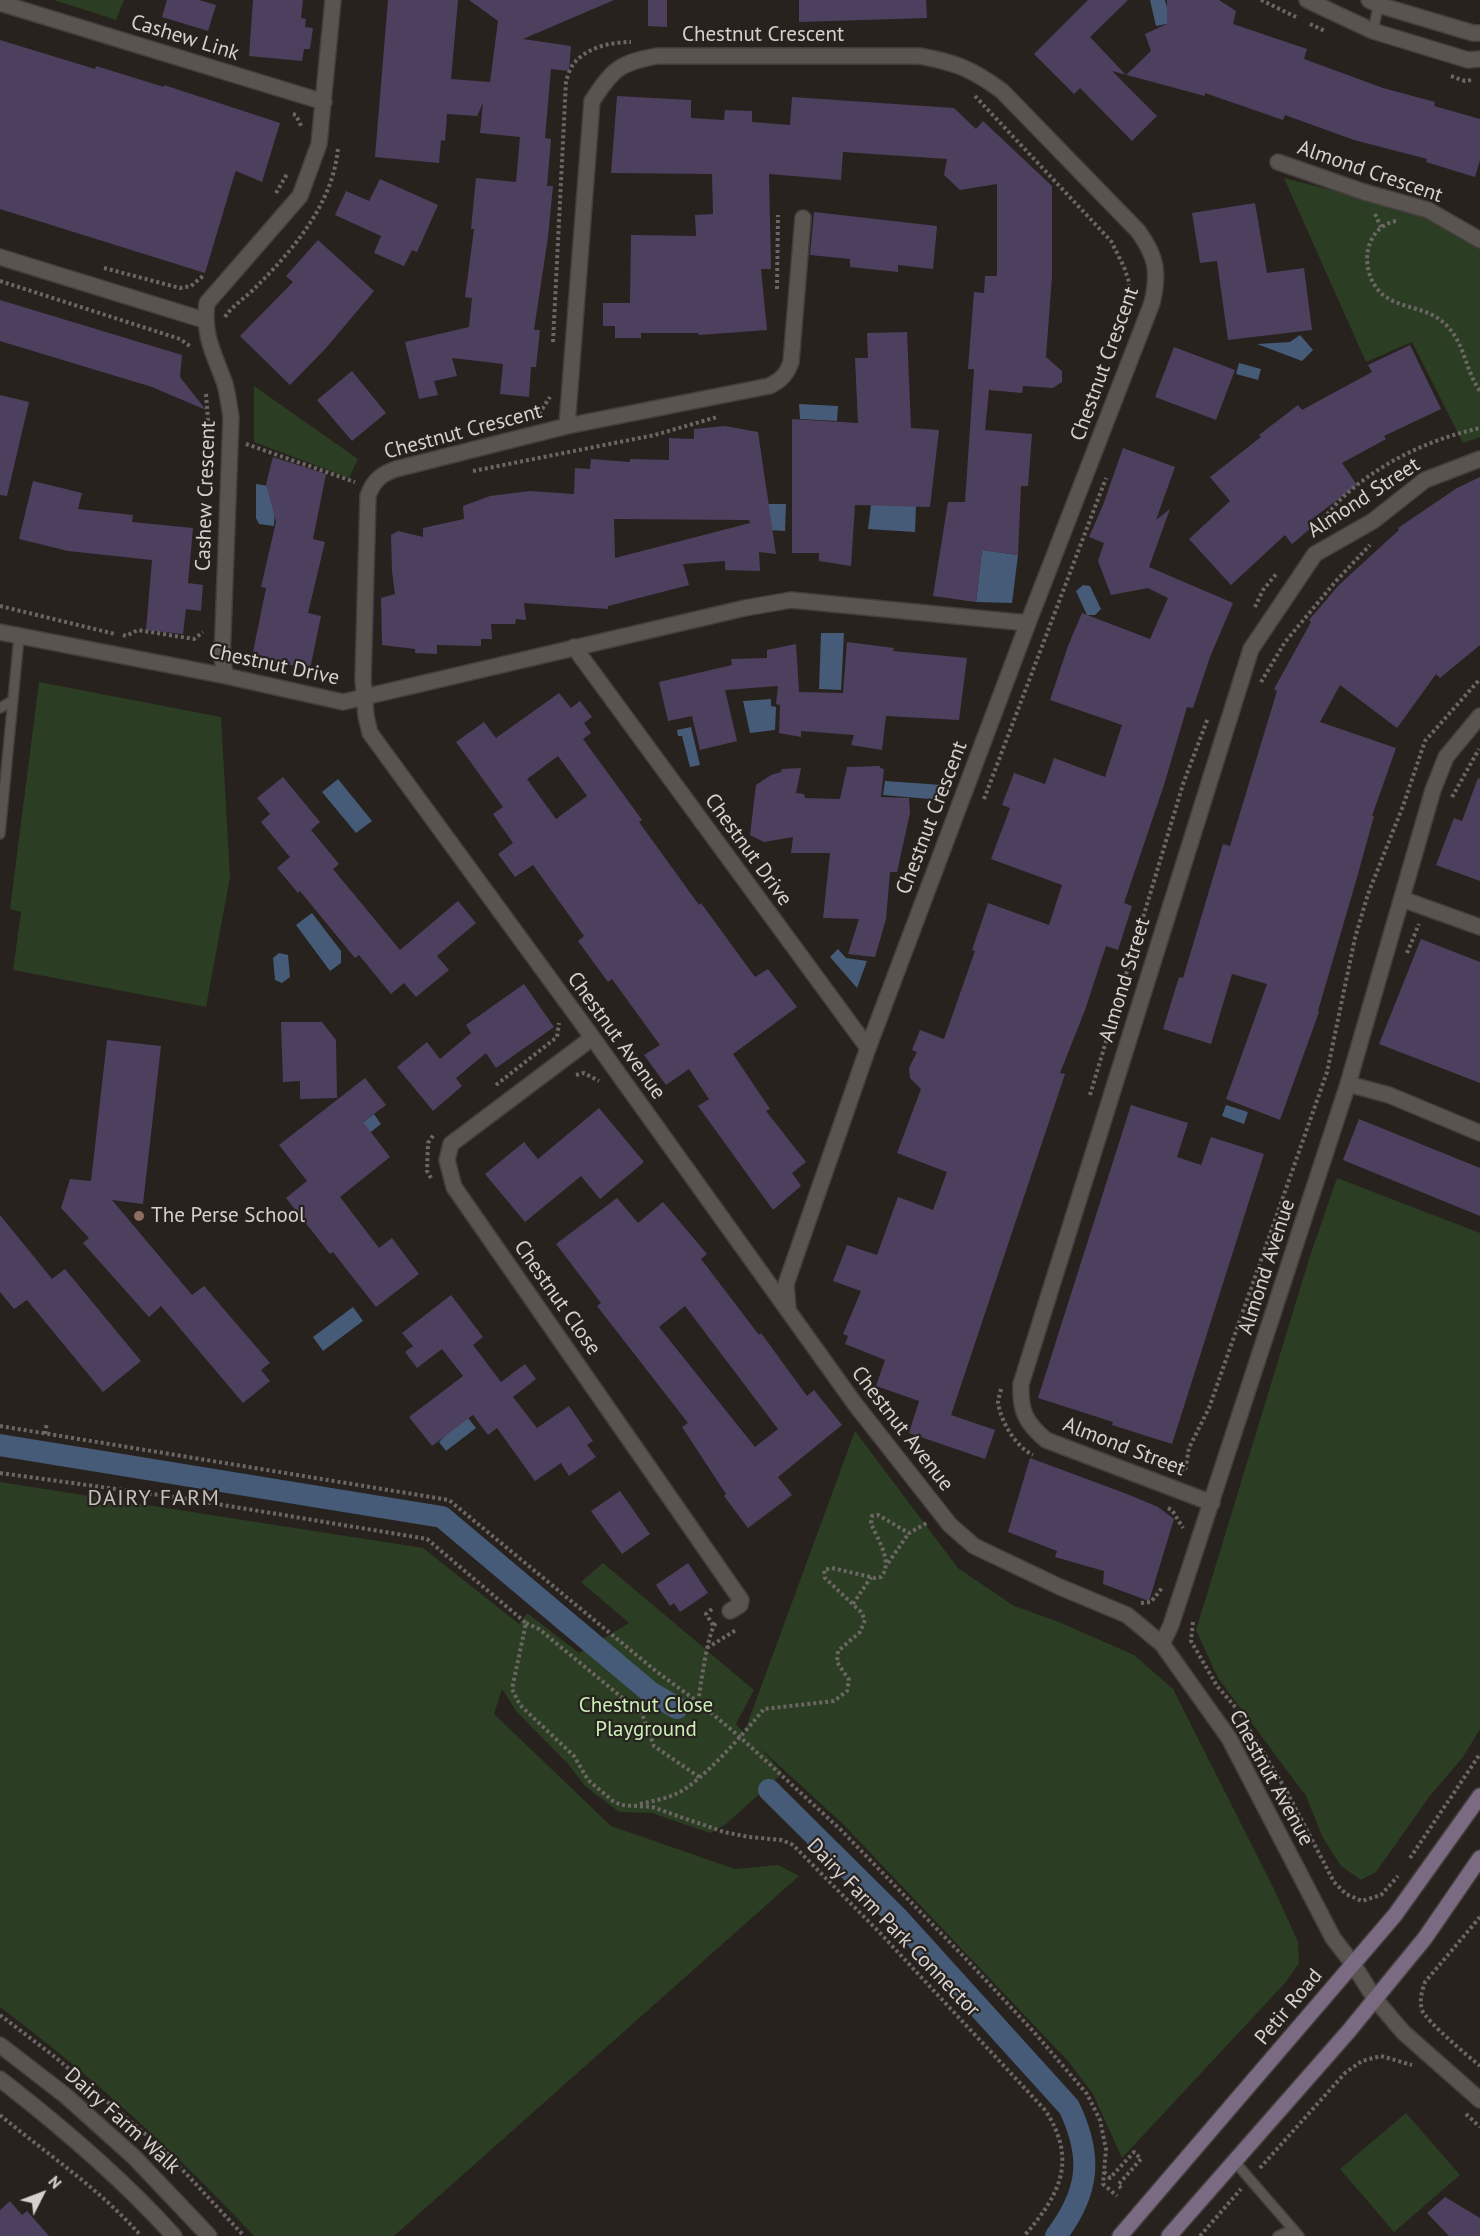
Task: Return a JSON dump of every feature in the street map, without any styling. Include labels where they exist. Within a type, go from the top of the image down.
[{"type":"main road","name":"Petir Road","points":[[1120,2236],[1395,1915],[1480,1796]]},
{"type":"main road","points":[[1169,2236],[1375,1999],[1425,1938],[1480,1858]]},
{"type":"street","points":[[0,257],[204,320],[207,303],[280,222],[300,196],[319,144],[333,0]]},
{"type":"street","points":[[1307,0],[1373,31],[1468,60],[1480,59]]},
{"type":"street","points":[[1376,2],[1473,33],[1480,33]]},
{"type":"street","name":"Cashew Link","points":[[0,3],[324,102]]},
{"type":"street","name":"Chestnut Crescent","points":[[567,426],[592,101],[608,78],[630,61],[657,56],[919,56],[958,64],[977,72],[1002,91],[1138,231],[1149,247],[1156,266],[1157,285],[1152,303],[1028,623],[868,1048],[786,1284],[788,1311]]},
{"type":"street","name":"Almond Crescent","points":[[1278,162],[1364,192],[1428,210],[1480,240]]},
{"type":"street","name":"Chestnut Crescent","points":[[363,698],[368,496],[378,478],[386,472],[567,426],[770,386],[784,377],[791,362],[803,218]]},
{"type":"street","name":"Cashew Crescent","points":[[204,320],[211,349],[225,386],[231,417],[222,659],[226,676]]},
{"type":"street","name":"Almond Street","points":[[1212,1503],[1046,1440],[1029,1425],[1020,1403],[1021,1384],[1251,649],[1315,554],[1373,521],[1425,480],[1480,459]]},
{"type":"street","name":"Chestnut Drive","points":[[0,632],[226,676],[343,702],[573,647],[745,608],[791,600],[1028,623]]},
{"type":"street","name":"Chestnut Drive","points":[[573,647],[868,1048]]},
{"type":"street","name":"Chestnut Avenue","points":[[363,698],[370,733],[855,1404],[950,1525],[974,1546],[1060,1587],[1127,1615],[1162,1644],[1229,1738],[1333,1938],[1375,1999],[1403,2032],[1480,2100]]},
{"type":"street","name":"Almond Avenue","points":[[1162,1644],[1168,1634],[1212,1503],[1348,1084],[1433,790],[1446,757],[1480,716]]},
{"type":"street","points":[[1402,899],[1480,927]]},
{"type":"street","name":"Chestnut Close","points":[[592,1038],[451,1144],[447,1160],[454,1186],[741,1600],[736,1616]]},
{"type":"street","points":[[1348,1084],[1389,1095],[1480,1133]]},
{"type":"street","name":"Dairy Farm Walk","points":[[0,2045],[66,2096],[134,2157],[209,2236]]},
{"type":"street","points":[[0,2079],[50,2118],[108,2169],[174,2236]]},
{"type":"lane","points":[[1373,31],[1376,2]]},
{"type":"lane","points":[[0,834],[19,637]]},
{"type":"lane","points":[[0,708],[12,701]]},
{"type":"lane","points":[[1235,2162],[1297,2235]]},
{"type":"lane","points":[[1278,2236],[1287,2232],[1297,2235]]},
{"type":"path","points":[[552,350],[566,81],[573,64],[591,51],[602,45],[636,42]]},
{"type":"path","points":[[969,91],[1111,241],[1129,282],[1126,323]]},
{"type":"path","points":[[301,137],[302,129]]},
{"type":"path","points":[[224,324],[224,318],[229,310],[254,289],[305,233],[324,199],[338,156],[339,144]]},
{"type":"path","points":[[275,195],[292,164]]},
{"type":"path","points":[[776,299],[778,215]]},
{"type":"path","points":[[1397,221],[1381,227],[1370,242],[1367,266],[1370,277],[1390,300],[1428,312],[1445,324],[1461,345],[1480,391]]},
{"type":"path","points":[[180,288],[191,286],[211,269]]},
{"type":"path","points":[[0,281],[180,339],[190,345],[193,351]]},
{"type":"path","points":[[204,386],[207,396],[210,454]]},
{"type":"path","points":[[537,416],[543,411],[550,396]]},
{"type":"path","points":[[470,471],[655,435],[722,416]]},
{"type":"path","points":[[1306,540],[1341,499],[1377,470],[1450,435],[1480,428]]},
{"type":"path","points":[[245,455],[246,434]]},
{"type":"path","points":[[245,443],[356,483]]},
{"type":"path","points":[[354,489],[360,476]]},
{"type":"path","points":[[981,807],[1107,477]]},
{"type":"path","points":[[1258,687],[1285,642],[1336,580],[1375,540]]},
{"type":"path","points":[[1253,611],[1263,590],[1284,565]]},
{"type":"path","points":[[0,606],[126,636],[138,630],[194,639],[202,635],[205,629]]},
{"type":"path","points":[[1174,1467],[1185,1471],[1189,1448],[1209,1408],[1327,1072],[1355,938],[1368,894],[1403,806],[1425,741],[1480,679]]},
{"type":"path","points":[[1087,1106],[1183,784],[1212,707]]},
{"type":"path","points":[[557,1037],[559,1020]]},
{"type":"path","points":[[567,1077],[584,1073],[601,1083]]},
{"type":"path","points":[[1004,1381],[998,1401],[1005,1425],[1024,1451],[1042,1459]]},
{"type":"path","points":[[45,1434],[47,1422]]},
{"type":"path","points":[[0,1426],[449,1500],[657,1672],[740,1737],[841,1830],[981,1975],[1087,2094],[1100,2120],[1106,2149],[1103,2184],[1117,2196]]},
{"type":"path","points":[[0,1473],[181,1498],[427,1539],[526,1623],[539,1629],[642,1714],[654,1746],[699,1778]]},
{"type":"path","points":[[1162,1504],[1172,1510],[1183,1525],[1182,1533]]},
{"type":"path","points":[[887,1564],[871,1523],[871,1517],[878,1515],[909,1533]]},
{"type":"path","points":[[635,1806],[677,1794],[699,1778],[764,1709],[834,1701],[847,1691],[849,1680],[837,1662],[838,1651],[862,1630],[866,1620],[825,1578],[824,1570],[832,1568],[871,1577],[881,1577],[887,1564],[909,1533],[927,1522]]},
{"type":"path","points":[[853,1605],[871,1577]]},
{"type":"path","points":[[1140,1603],[1151,1602],[1166,1580]]},
{"type":"path","points":[[707,1648],[737,1629],[736,1616]]},
{"type":"path","points":[[1193,1621],[1191,1641],[1217,1686],[1237,1709],[1287,1792],[1334,1882],[1346,1894],[1362,1901],[1381,1895],[1400,1874]]},
{"type":"path","name":"Dairy Farm Park Connector","points":[[526,1623],[512,1689],[520,1706],[574,1756],[588,1780],[621,1805],[652,1807],[724,1832],[782,1840],[793,1845],[881,1934],[1046,2110],[1056,2126],[1061,2145],[1062,2167],[1058,2186],[1050,2203],[1024,2236]]},
{"type":"path","points":[[698,1702],[713,1625]]},
{"type":"path","points":[[1406,1864],[1480,1754]]},
{"type":"path","points":[[1480,1917],[1425,1982],[1420,1994],[1422,2011],[1454,2044],[1480,2066]]},
{"type":"path","points":[[0,2015],[55,2056],[165,2151],[244,2236]]},
{"type":"path","points":[[1200,2236],[1345,2073],[1362,2061],[1381,2056],[1412,2065],[1420,2072]]},
{"type":"path","points":[[1459,2108],[1480,2127]]},
{"type":"path","points":[[0,2115],[43,2151],[97,2191],[141,2236]]},
{"type":"path","points":[[1104,2172],[1110,2178],[1134,2152],[1140,2158],[1118,2185],[1123,2190]]},
{"type":"green space","points":[[54,0],[124,0],[116,20]]},
{"type":"green space","points":[[1284,178],[1426,214],[1480,243],[1480,437],[1463,443],[1412,342],[1366,362]]},
{"type":"green space","points":[[254,386],[358,459],[349,478],[254,442]]},
{"type":"green space","points":[[39,682],[221,717],[230,877],[206,1007],[13,970],[21,912],[10,909]]},
{"type":"green space","points":[[1337,1178],[1480,1233],[1480,1729],[1463,1757],[1429,1797],[1376,1872],[1361,1880],[1341,1866],[1323,1838],[1306,1796],[1218,1678],[1196,1630],[1310,1256]]},
{"type":"green space","name":"Chestnut Close Playground","points":[[855,1431],[958,1568],[1014,1606],[1059,1622],[1134,1655],[1173,1689],[1275,1891],[1298,1942],[1299,1963],[1285,1983],[1122,2158],[1093,2094],[1068,2061],[843,1824],[759,1747],[783,1773],[726,1824],[710,1833],[652,1813],[619,1812],[585,1786],[568,1764],[516,1711],[502,1689],[494,1714],[611,1826],[735,1869],[778,1865],[799,1876],[394,2236],[254,2236],[194,2174],[132,2116],[68,2060],[0,2007],[0,1482],[423,1548],[519,1624],[527,1613],[579,1653],[629,1623],[581,1582],[603,1563],[754,1690],[736,1724],[744,1733]]},
{"type":"green space","points":[[1406,2113],[1460,2175],[1394,2232],[1340,2169]]},
{"type":"water","points":[[1150,0],[1165,0],[1171,23],[1156,26]]},
{"type":"water","points":[[1300,335],[1313,350],[1302,361],[1257,344],[1290,342]]},
{"type":"water","points":[[1239,363],[1261,369],[1258,380],[1236,374]]},
{"type":"water","points":[[799,404],[838,406],[837,421],[800,419]]},
{"type":"water","points":[[256,484],[276,487],[274,526],[259,524],[256,518]]},
{"type":"water","points":[[767,504],[786,504],[785,531],[767,530]]},
{"type":"water","points":[[871,505],[916,505],[915,532],[868,529]]},
{"type":"water","points":[[982,550],[1018,555],[1012,603],[976,602]]},
{"type":"water","points":[[1083,585],[1090,586],[1101,609],[1095,615],[1087,615],[1076,591]]},
{"type":"water","points":[[821,633],[844,633],[841,690],[819,689]]},
{"type":"water","points":[[771,699],[771,706],[776,707],[775,730],[750,733],[743,701]]},
{"type":"water","points":[[691,727],[700,765],[690,767],[682,736],[678,736],[677,730]]},
{"type":"water","points":[[338,779],[372,821],[356,833],[322,792]]},
{"type":"water","points":[[885,781],[942,785],[941,800],[883,795]]},
{"type":"water","points":[[312,913],[341,951],[341,963],[330,971],[296,925]]},
{"type":"water","points":[[838,949],[846,958],[867,961],[857,988],[830,957]]},
{"type":"water","points":[[279,953],[288,955],[290,977],[282,983],[275,980],[273,958]]},
{"type":"water","points":[[1226,1105],[1248,1112],[1244,1124],[1222,1116]]},
{"type":"water","points":[[374,1114],[381,1124],[320,1172],[312,1162]]},
{"type":"water","points":[[353,1307],[363,1321],[323,1351],[313,1337]]},
{"type":"water","points":[[468,1418],[476,1428],[446,1451],[439,1442],[444,1437],[433,1422]]},
{"type":"building","points":[[167,0],[199,0],[216,5],[208,31],[162,17]]},
{"type":"building","points":[[253,0],[303,0],[301,18],[306,19],[305,27],[313,28],[310,49],[304,49],[302,61],[249,56]]},
{"type":"building","points":[[388,0],[458,0],[451,79],[490,82],[498,21],[469,0],[614,0],[523,39],[571,46],[569,71],[551,69],[545,138],[551,139],[547,186],[553,186],[534,330],[540,330],[536,367],[531,367],[529,397],[500,394],[503,364],[452,358],[457,376],[434,381],[438,395],[419,399],[405,342],[469,327],[472,298],[465,297],[474,229],[471,229],[476,178],[516,182],[520,137],[480,133],[483,103],[477,116],[447,114],[445,141],[441,140],[439,163],[375,157]]},
{"type":"building","points":[[648,0],[667,0],[667,27],[648,26]]},
{"type":"building","points":[[799,0],[926,0],[927,18],[799,22]]},
{"type":"building","points":[[1088,0],[1128,0],[1090,37],[1126,75],[1112,71],[1157,116],[1132,141],[1080,88],[1074,94],[1034,54]]},
{"type":"building","points":[[1167,0],[1219,0],[1236,11],[1233,24],[1307,49],[1304,59],[1383,88],[1435,102],[1434,106],[1480,119],[1480,160],[1475,177],[1426,162],[1427,159],[1354,140],[1285,115],[1283,120],[1205,93],[1205,96],[1126,75],[1151,51],[1145,34],[1167,24]]},
{"type":"building","points":[[0,40],[95,69],[96,66],[164,87],[164,85],[280,123],[262,182],[236,171],[235,173],[205,273],[0,209]]},
{"type":"building","points":[[617,96],[691,100],[691,118],[724,120],[725,110],[752,111],[752,122],[790,125],[792,97],[954,108],[976,129],[983,121],[1052,186],[1052,276],[1046,357],[1062,371],[1062,382],[1053,388],[1023,386],[1022,393],[989,390],[985,430],[1032,434],[1028,486],[1021,486],[1018,555],[982,550],[976,602],[933,596],[948,502],[965,502],[974,369],[968,369],[974,292],[984,293],[985,276],[997,276],[997,184],[960,190],[944,175],[947,159],[843,152],[841,180],[769,174],[771,269],[761,269],[767,330],[699,335],[698,333],[641,333],[641,338],[615,338],[615,326],[603,326],[603,303],[630,303],[631,235],[696,236],[695,215],[713,214],[712,174],[611,173]]},
{"type":"building","points":[[380,179],[438,205],[417,252],[412,250],[404,266],[374,253],[381,236],[335,215],[346,191],[369,201]]},
{"type":"building","points":[[1255,203],[1267,273],[1304,268],[1312,330],[1228,340],[1217,261],[1200,263],[1192,213]]},
{"type":"building","points":[[814,212],[937,226],[933,269],[898,265],[898,272],[850,267],[850,259],[810,255]]},
{"type":"building","points":[[318,240],[374,291],[326,348],[290,385],[240,336],[293,282],[286,276]]},
{"type":"building","points":[[0,300],[182,355],[180,377],[206,410],[152,387],[0,341]]},
{"type":"building","points":[[907,332],[911,428],[939,430],[930,507],[855,505],[851,566],[819,561],[819,553],[792,553],[792,419],[858,423],[855,358],[868,358],[867,333]]},
{"type":"building","points":[[1410,345],[1441,409],[1384,436],[1386,439],[1342,463],[1357,485],[1308,522],[1312,527],[1292,544],[1285,535],[1231,585],[1189,539],[1230,501],[1210,477],[1298,405],[1302,410],[1372,372],[1368,365]]},
{"type":"building","points":[[1174,347],[1235,370],[1216,420],[1155,397]]},
{"type":"building","points":[[352,371],[386,413],[352,441],[317,400]]},
{"type":"building","points":[[0,395],[29,402],[7,496],[0,495]]},
{"type":"building","points":[[725,426],[758,432],[776,554],[759,552],[760,571],[725,570],[725,561],[683,564],[689,585],[608,606],[608,609],[524,603],[526,620],[516,619],[515,624],[491,624],[492,639],[481,639],[481,646],[437,645],[437,654],[415,653],[415,649],[382,645],[381,598],[395,594],[391,535],[398,531],[423,537],[423,528],[464,519],[463,506],[490,496],[530,491],[574,494],[575,468],[590,469],[591,459],[630,462],[630,459],[669,460],[669,438],[694,439],[694,429]],"holes":[[[614,519],[749,520],[750,523],[615,558]]]},
{"type":"building","points":[[1123,448],[1175,467],[1156,520],[1170,509],[1149,567],[1233,603],[1210,657],[1193,708],[1187,707],[1164,785],[1124,903],[1132,906],[1118,950],[1106,946],[1085,1010],[1060,1073],[1065,1074],[951,1415],[995,1430],[985,1459],[909,1433],[919,1401],[876,1386],[885,1360],[845,1344],[848,1336],[843,1334],[861,1291],[833,1281],[847,1245],[877,1255],[898,1197],[933,1210],[947,1172],[897,1153],[921,1089],[910,1078],[909,1068],[917,1052],[912,1050],[920,1030],[944,1039],[975,951],[972,950],[988,903],[1049,925],[1062,885],[991,859],[1010,808],[1002,805],[1014,773],[1045,784],[1054,758],[1105,777],[1122,725],[1050,700],[1082,613],[1150,639],[1168,598],[1148,588],[1111,595],[1098,561],[1104,543],[1089,537]]},
{"type":"building","points":[[273,457],[326,474],[313,539],[325,542],[308,613],[321,616],[310,669],[252,657],[266,588],[261,587],[276,522],[266,484]]},
{"type":"building","points":[[1480,477],[1480,645],[1440,678],[1436,674],[1397,728],[1340,685],[1320,722],[1396,748],[1372,816],[1374,816],[1319,1012],[1280,1120],[1226,1099],[1267,984],[1232,974],[1211,1044],[1163,1029],[1179,977],[1183,978],[1223,844],[1230,846],[1277,691],[1274,689],[1311,622],[1309,620],[1339,585],[1399,530],[1398,528],[1457,488]]},
{"type":"building","points":[[33,481],[82,493],[78,509],[133,515],[132,522],[193,528],[188,583],[203,585],[201,611],[186,609],[183,634],[146,630],[152,560],[68,551],[19,539]]},
{"type":"building","points":[[847,642],[894,648],[893,651],[967,658],[959,720],[886,716],[882,750],[851,745],[854,735],[801,731],[801,737],[779,733],[780,705],[776,704],[778,686],[725,690],[737,741],[700,750],[692,716],[668,721],[659,682],[732,665],[731,659],[767,658],[767,650],[796,644],[799,692],[843,693]]},
{"type":"building","points":[[559,693],[571,708],[580,701],[592,717],[584,723],[591,733],[583,739],[642,820],[639,822],[755,977],[768,969],[797,1007],[733,1054],[770,1109],[766,1111],[806,1162],[792,1173],[801,1186],[773,1210],[698,1106],[709,1099],[689,1069],[666,1085],[644,1055],[660,1045],[612,979],[608,982],[578,941],[584,936],[533,865],[515,877],[498,854],[513,843],[493,814],[503,807],[456,742],[484,722],[496,738]],"holes":[[[558,756],[587,796],[556,819],[527,779]]]},
{"type":"building","points":[[880,766],[884,769],[881,797],[909,798],[910,813],[897,872],[890,872],[886,919],[875,957],[848,954],[859,919],[823,918],[830,853],[791,853],[793,837],[764,842],[750,835],[756,785],[771,775],[781,772],[782,769],[801,768],[796,793],[804,794],[805,798],[840,799],[847,767]]},
{"type":"building","points":[[283,777],[320,822],[311,830],[339,864],[333,869],[400,950],[458,901],[476,923],[437,956],[449,970],[416,997],[404,983],[391,994],[359,955],[355,958],[300,891],[298,893],[277,868],[290,857],[261,822],[270,814],[257,798]]},
{"type":"building","points":[[1478,778],[1480,779],[1480,881],[1436,865],[1454,818],[1462,821]]},
{"type":"building","points":[[1421,939],[1480,962],[1480,1083],[1379,1044]]},
{"type":"building","points":[[524,984],[554,1027],[496,1068],[486,1053],[456,1078],[462,1086],[433,1111],[397,1067],[427,1042],[440,1059],[471,1033],[466,1025]]},
{"type":"building","points":[[281,1022],[322,1022],[336,1040],[337,1098],[300,1099],[300,1081],[283,1082]]},
{"type":"building","points":[[107,1040],[161,1046],[143,1204],[112,1200],[192,1295],[204,1286],[270,1363],[261,1370],[270,1381],[243,1403],[161,1306],[149,1317],[83,1243],[89,1238],[61,1208],[70,1179],[91,1181]]},
{"type":"building","points":[[365,1078],[386,1105],[363,1122],[390,1157],[340,1197],[379,1248],[392,1238],[419,1274],[376,1307],[333,1252],[330,1254],[286,1198],[307,1181],[279,1145]]},
{"type":"building","points":[[1131,1105],[1188,1123],[1177,1157],[1201,1165],[1211,1137],[1264,1154],[1172,1444],[1038,1398]]},
{"type":"building","points":[[599,1108],[644,1162],[600,1199],[581,1176],[525,1222],[485,1174],[524,1142],[538,1159]]},
{"type":"building","points":[[1359,1119],[1480,1168],[1480,1216],[1343,1160]]},
{"type":"building","points":[[617,1198],[638,1223],[663,1202],[707,1254],[701,1259],[759,1335],[761,1333],[807,1396],[814,1390],[842,1425],[778,1477],[792,1495],[748,1528],[724,1496],[726,1494],[682,1427],[688,1423],[597,1306],[601,1303],[556,1244]],"holes":[[[685,1306],[778,1429],[755,1447],[659,1327]]]},
{"type":"building","points":[[0,1215],[52,1279],[65,1269],[141,1361],[103,1392],[27,1300],[14,1309],[0,1292]]},
{"type":"building","points":[[451,1295],[483,1337],[473,1345],[501,1382],[525,1364],[536,1379],[513,1397],[537,1428],[569,1406],[593,1441],[587,1445],[596,1457],[569,1476],[561,1463],[535,1481],[497,1428],[488,1435],[473,1415],[432,1446],[409,1417],[463,1376],[442,1349],[417,1368],[405,1352],[413,1346],[402,1333]]},
{"type":"building","points":[[1030,1458],[1158,1507],[1174,1519],[1149,1601],[1103,1584],[1104,1571],[1055,1557],[1057,1551],[1008,1532]]},
{"type":"building","points":[[620,1491],[650,1534],[622,1554],[591,1511]]},
{"type":"building","points":[[688,1563],[708,1593],[680,1612],[674,1603],[670,1606],[656,1585]]},
{"type":"building","points":[[1445,2197],[1480,2218],[1480,2236],[1449,2236],[1427,2213]]},
{"type":"building","points":[[10,2201],[22,2215],[27,2211],[49,2236],[0,2236],[0,2210]]},
{"type":"waterway","points":[[0,1445],[442,1517],[650,1692],[677,1708]]},
{"type":"waterway","points":[[769,1790],[897,1917],[1069,2107],[1082,2142],[1084,2174],[1075,2204],[1056,2236]]},
{"type":"place","name":"The Perse School","points":[[139,1216]]},
{"type":"district","name":"DAIRY FARM","points":[[154,1499]]}]
